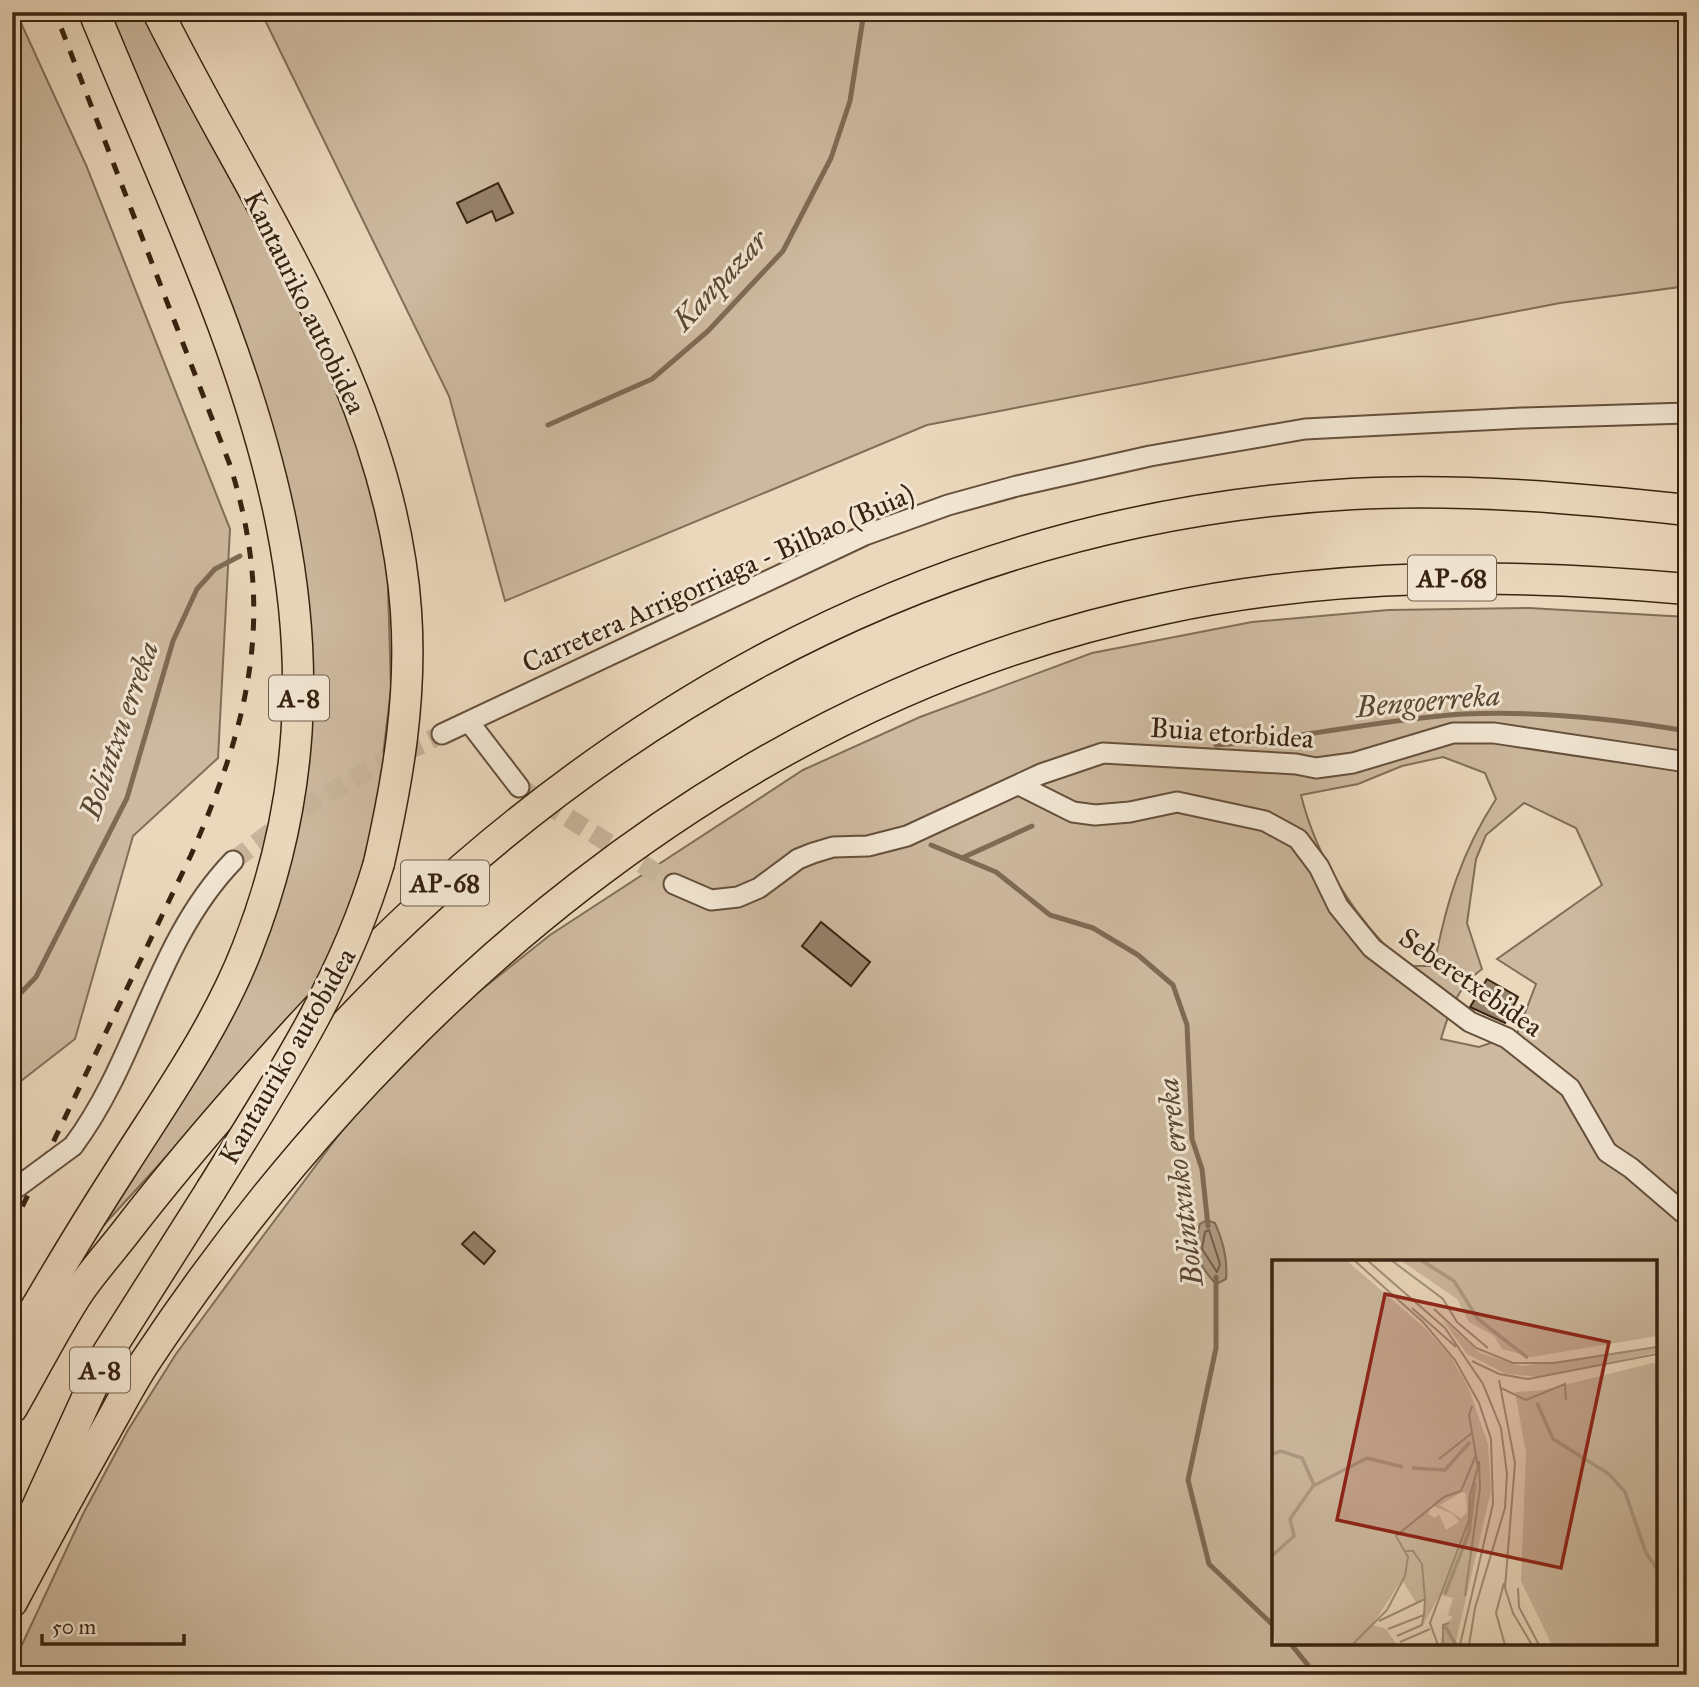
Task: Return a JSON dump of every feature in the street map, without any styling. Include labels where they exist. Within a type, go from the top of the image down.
[{"type":"highway","name":"A-8","points":[[12,1349],[64,1259],[166,1102],[209,1028],[247,950],[275,864],[292,794],[299,726],[299,655],[291,564],[276,489],[255,415],[204,273],[94,12]]},
{"type":"highway","name":"Kantauriko autobidea","points":[[12,1562],[107,1354],[211,1190],[323,1004],[352,944],[379,863],[399,775],[407,700],[406,611],[394,524],[371,438],[325,328],[158,12]]},
{"type":"highway","name":"AP-68","points":[[12,1408],[79,1292],[222,1115],[347,974],[496,838],[568,783],[683,703],[747,667],[853,614],[902,594],[1035,548],[1170,516],[1268,501],[1417,492],[1538,496],[1687,510]]},
{"type":"highway","name":"AP-68","points":[[12,1602],[142,1367],[258,1205],[363,1081],[451,995],[562,901],[672,820],[780,752],[882,701],[997,654],[1078,629],[1218,598],[1346,583],[1444,578],[1595,581],[1687,589]]},
{"type":"street","name":"Carretera Arrigorriaga - Bilbao (Buia)","points":[[442,734],[865,535],[948,505],[1017,486],[1150,456],[1305,429],[1687,413]]},
{"type":"street","points":[[469,722],[519,787]]},
{"type":"street","name":"Buia etorbidea","points":[[674,884],[711,900],[738,897],[759,888],[798,859],[813,853],[833,847],[868,846],[908,836],[1072,761],[1103,753],[1296,764],[1316,768],[1353,763],[1453,733],[1494,733],[1687,762]]},
{"type":"street","name":"Seberetxebidea","points":[[1019,785],[1073,812],[1095,815],[1130,812],[1177,802],[1265,821],[1298,839],[1319,867],[1338,906],[1372,948],[1470,1022],[1507,1038],[1570,1088],[1607,1152],[1632,1168],[1687,1216]]},
{"type":"street","points":[[12,1191],[74,1146],[104,1099],[161,971],[189,919],[233,862]]},
{"type":"shaded area","points":[[12,12],[16,12],[86,165],[230,529],[218,758],[133,836],[75,1039],[12,1088]]},
{"type":"shaded area","points":[[107,12],[143,12],[316,340],[356,434],[387,554],[391,689],[377,805],[364,862],[341,930],[306,1003],[93,1237],[236,1001],[275,912],[295,830],[310,659],[307,590],[292,505],[252,370]]},
{"type":"shaded area","points":[[261,12],[1687,12],[1687,286],[1560,303],[927,425],[505,601],[449,396]]},
{"type":"shaded area","points":[[1529,608],[1687,617],[1687,1675],[12,1675],[12,1666],[83,1514],[128,1430],[176,1354],[353,1116],[466,1002],[550,935],[803,770],[920,717],[1092,653],[1252,622],[1388,610]],"holes":[[[1443,757],[1485,773],[1496,799],[1473,839],[1456,879],[1434,966],[1406,966],[1371,930],[1341,888],[1317,843],[1301,795],[1358,784],[1402,766]],[[1524,803],[1576,828],[1602,885],[1497,959],[1536,984],[1517,1034],[1479,1047],[1441,1039],[1447,1019],[1461,991],[1482,969],[1467,923],[1476,859],[1486,835]]]},
{"type":"water","points":[[1207,1220],[1215,1223],[1226,1258],[1226,1279],[1216,1284],[1200,1263],[1196,1242],[1200,1224]]},
{"type":"building","points":[[498,183],[513,213],[496,221],[492,211],[467,223],[457,203]]},
{"type":"building","points":[[821,922],[870,962],[851,986],[802,946]]},
{"type":"building","points":[[1487,979],[1518,997],[1505,1023],[1470,1007]]},
{"type":"building","points":[[474,1232],[495,1251],[484,1264],[462,1244]]},
{"type":"waterway","name":"Kanpazar","points":[[548,425],[652,379],[708,331],[783,251],[831,158],[850,101],[864,12]]},
{"type":"waterway","name":"Bolintxu erreka","points":[[12,1002],[36,977],[127,798],[173,641],[197,589],[215,569],[240,556]]},
{"type":"waterway","name":"Bengoerreka","points":[[1216,745],[1464,714],[1576,717],[1687,731]]},
{"type":"waterway","name":"Bengoerreka","points":[[962,858],[1032,826]]},
{"type":"waterway","name":"Bolintxuko erreka","points":[[931,845],[996,872],[1050,915],[1093,928],[1138,955],[1173,985],[1187,1025],[1192,1139],[1202,1169],[1208,1226]]},
{"type":"waterway","name":"Bolintxuko erreka","points":[[1216,1277],[1216,1348],[1188,1480],[1209,1564],[1272,1624]]},
{"type":"waterway","name":"Bolintxuko erreka","points":[[1292,1645],[1316,1675]]},
{"type":"tunnel","points":[[233,861],[305,806],[442,734]]},
{"type":"tunnel","points":[[519,787],[674,884]]},
{"type":"railway","points":[[12,1228],[191,855],[212,805],[242,710],[254,617],[252,568],[244,518],[230,465],[55,12]]}]
